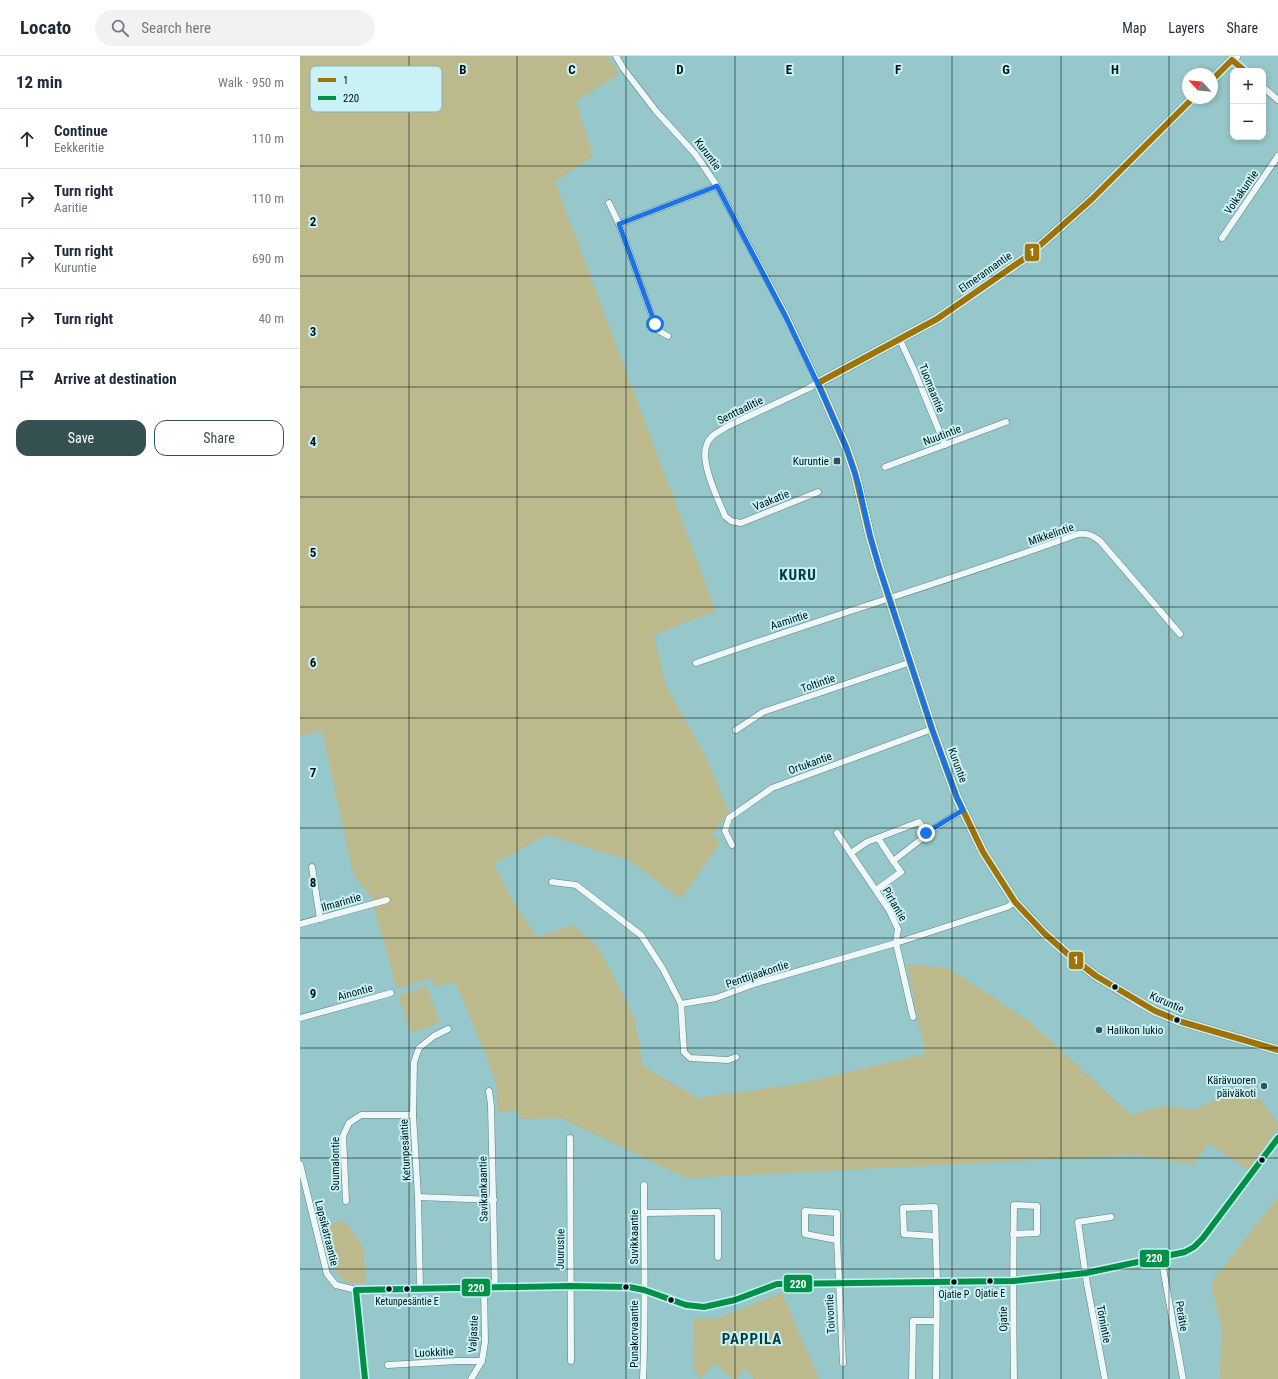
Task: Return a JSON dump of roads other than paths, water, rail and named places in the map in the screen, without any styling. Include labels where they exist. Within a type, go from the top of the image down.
[{"type":"street","name":"Kuruntie","points":[[616,56],[623,68],[656,110],[696,155],[717,186],[786,317],[818,383],[856,473],[870,536],[932,729],[957,798],[983,852],[1015,902],[1045,934],[1070,956],[1096,976],[1134,1000],[1155,1011],[1182,1022],[1278,1050]]},
{"type":"street","points":[[1218,74],[1234,58],[1242,68]]},
{"type":"street","points":[[1266,90],[1278,100]]},
{"type":"street","name":"Elmerannantie","points":[[818,383],[937,319],[1028,256],[1092,199],[1188,104]]},
{"type":"street","name":"Voikakuntie","points":[[1222,238],[1278,156]]},
{"type":"street","points":[[619,224],[717,186]]},
{"type":"street","points":[[609,203],[619,224],[655,324],[659,330],[668,336]]},
{"type":"street","name":"Tuomaantie","points":[[900,340],[914,370],[944,445]]},
{"type":"street","name":"Senttaalitie","points":[[731,521],[724,516],[705,463],[706,446],[709,440],[716,433],[728,426],[818,383]]},
{"type":"street","name":"Nuutintie","points":[[885,467],[1006,422]]},
{"type":"street","name":"Vaakatie","points":[[731,521],[741,523],[818,492]]},
{"type":"street","name":"Mikkelintie","points":[[890,598],[1078,534],[1086,533],[1093,535],[1100,541],[1180,634]]},
{"type":"street","name":"Aamintie","points":[[696,662],[890,598]]},
{"type":"street","name":"Toltintie","points":[[736,730],[763,712],[911,662]]},
{"type":"street","name":"Ortukantie","points":[[732,845],[725,831],[729,818],[772,788],[932,729]]},
{"type":"street","points":[[893,860],[924,837],[926,833],[963,810]]},
{"type":"street","points":[[851,853],[867,842],[920,822],[926,833]]},
{"type":"street","name":"Pirtantie","points":[[837,833],[889,910],[898,929],[896,943],[913,1017]]},
{"type":"street","points":[[876,890],[901,872],[878,838]]},
{"type":"street","points":[[312,867],[320,919]]},
{"type":"street","points":[[552,882],[576,885],[641,935],[663,969],[681,1004],[684,1052],[690,1058],[728,1060],[736,1057]]},
{"type":"street","name":"Ilmarintie","points":[[300,924],[387,900]]},
{"type":"street","name":"Penttijaakontie","points":[[681,1004],[716,998],[757,983],[896,943],[1007,907],[1015,902]]},
{"type":"street","name":"Ainontie","points":[[300,1018],[391,993]]},
{"type":"street","name":"Ketunpesäntie","points":[[420,1288],[414,1115],[414,1062],[419,1048],[434,1036],[448,1029]]},
{"type":"street","name":"Savikankaantie","points":[[489,1091],[491,1105],[494,1200],[495,1287]]},
{"type":"street","name":"Suumalontie","points":[[346,1201],[344,1136],[349,1123],[361,1115],[414,1115]]},
{"type":"street","name":"Juurustie","points":[[570,1138],[571,1361]]},
{"type":"street","name":"Lapsikatraantie","points":[[300,1164],[327,1274],[336,1285],[356,1290],[570,1286],[629,1287],[644,1290],[686,1305],[704,1307],[735,1300],[777,1284],[1013,1281],[1086,1273],[1185,1252],[1194,1247],[1203,1238],[1278,1138]]},
{"type":"street","name":"Suvikkaantie","points":[[644,1185],[644,1290]]},
{"type":"street","points":[[418,1197],[494,1200]]},
{"type":"street","name":"Ojatie","points":[[1013,1234],[1038,1233],[1037,1206],[1014,1205],[1013,1234],[1014,1379]]},
{"type":"street","points":[[935,1236],[904,1234],[903,1208],[935,1207],[937,1282],[936,1379]]},
{"type":"street","name":"Toivontie","points":[[837,1240],[806,1234],[805,1211],[837,1213],[843,1363]]},
{"type":"street","points":[[644,1213],[718,1212],[718,1257]]},
{"type":"street","name":"Törnintie","points":[[1104,1379],[1086,1284],[1086,1273],[1078,1222],[1111,1218]]},
{"type":"street","name":"Perätie","points":[[1161,1257],[1182,1379]]},
{"type":"street","name":"Valjastie","points":[[471,1379],[482,1361],[485,1342],[484,1287]]},
{"type":"street","points":[[356,1290],[365,1379]]},
{"type":"street","name":"Punakorvaantie","points":[[643,1379],[645,1325],[644,1290]]},
{"type":"street","points":[[912,1379],[914,1321],[936,1321]]},
{"type":"street","name":"Luokkitie","points":[[388,1365],[482,1361]]},
{"type":"place","name":"Kuruntie","points":[[837,461]]},
{"type":"place","name":"Halikon lukio","points":[[1099,1030]]},
{"type":"place","name":"Kärävuoren päiväkoti","points":[[1264,1086]]},
{"type":"place","name":"Ojatie E","points":[[990,1281]]},
{"type":"place","name":"Ojatie P","points":[[954,1282]]},
{"type":"place","name":"Ketunpesäntie E","points":[[407,1289]]},
{"type":"district","name":"KURU","points":[[798,575]]},
{"type":"district","name":"PAPPILA","points":[[752,1339]]}]
